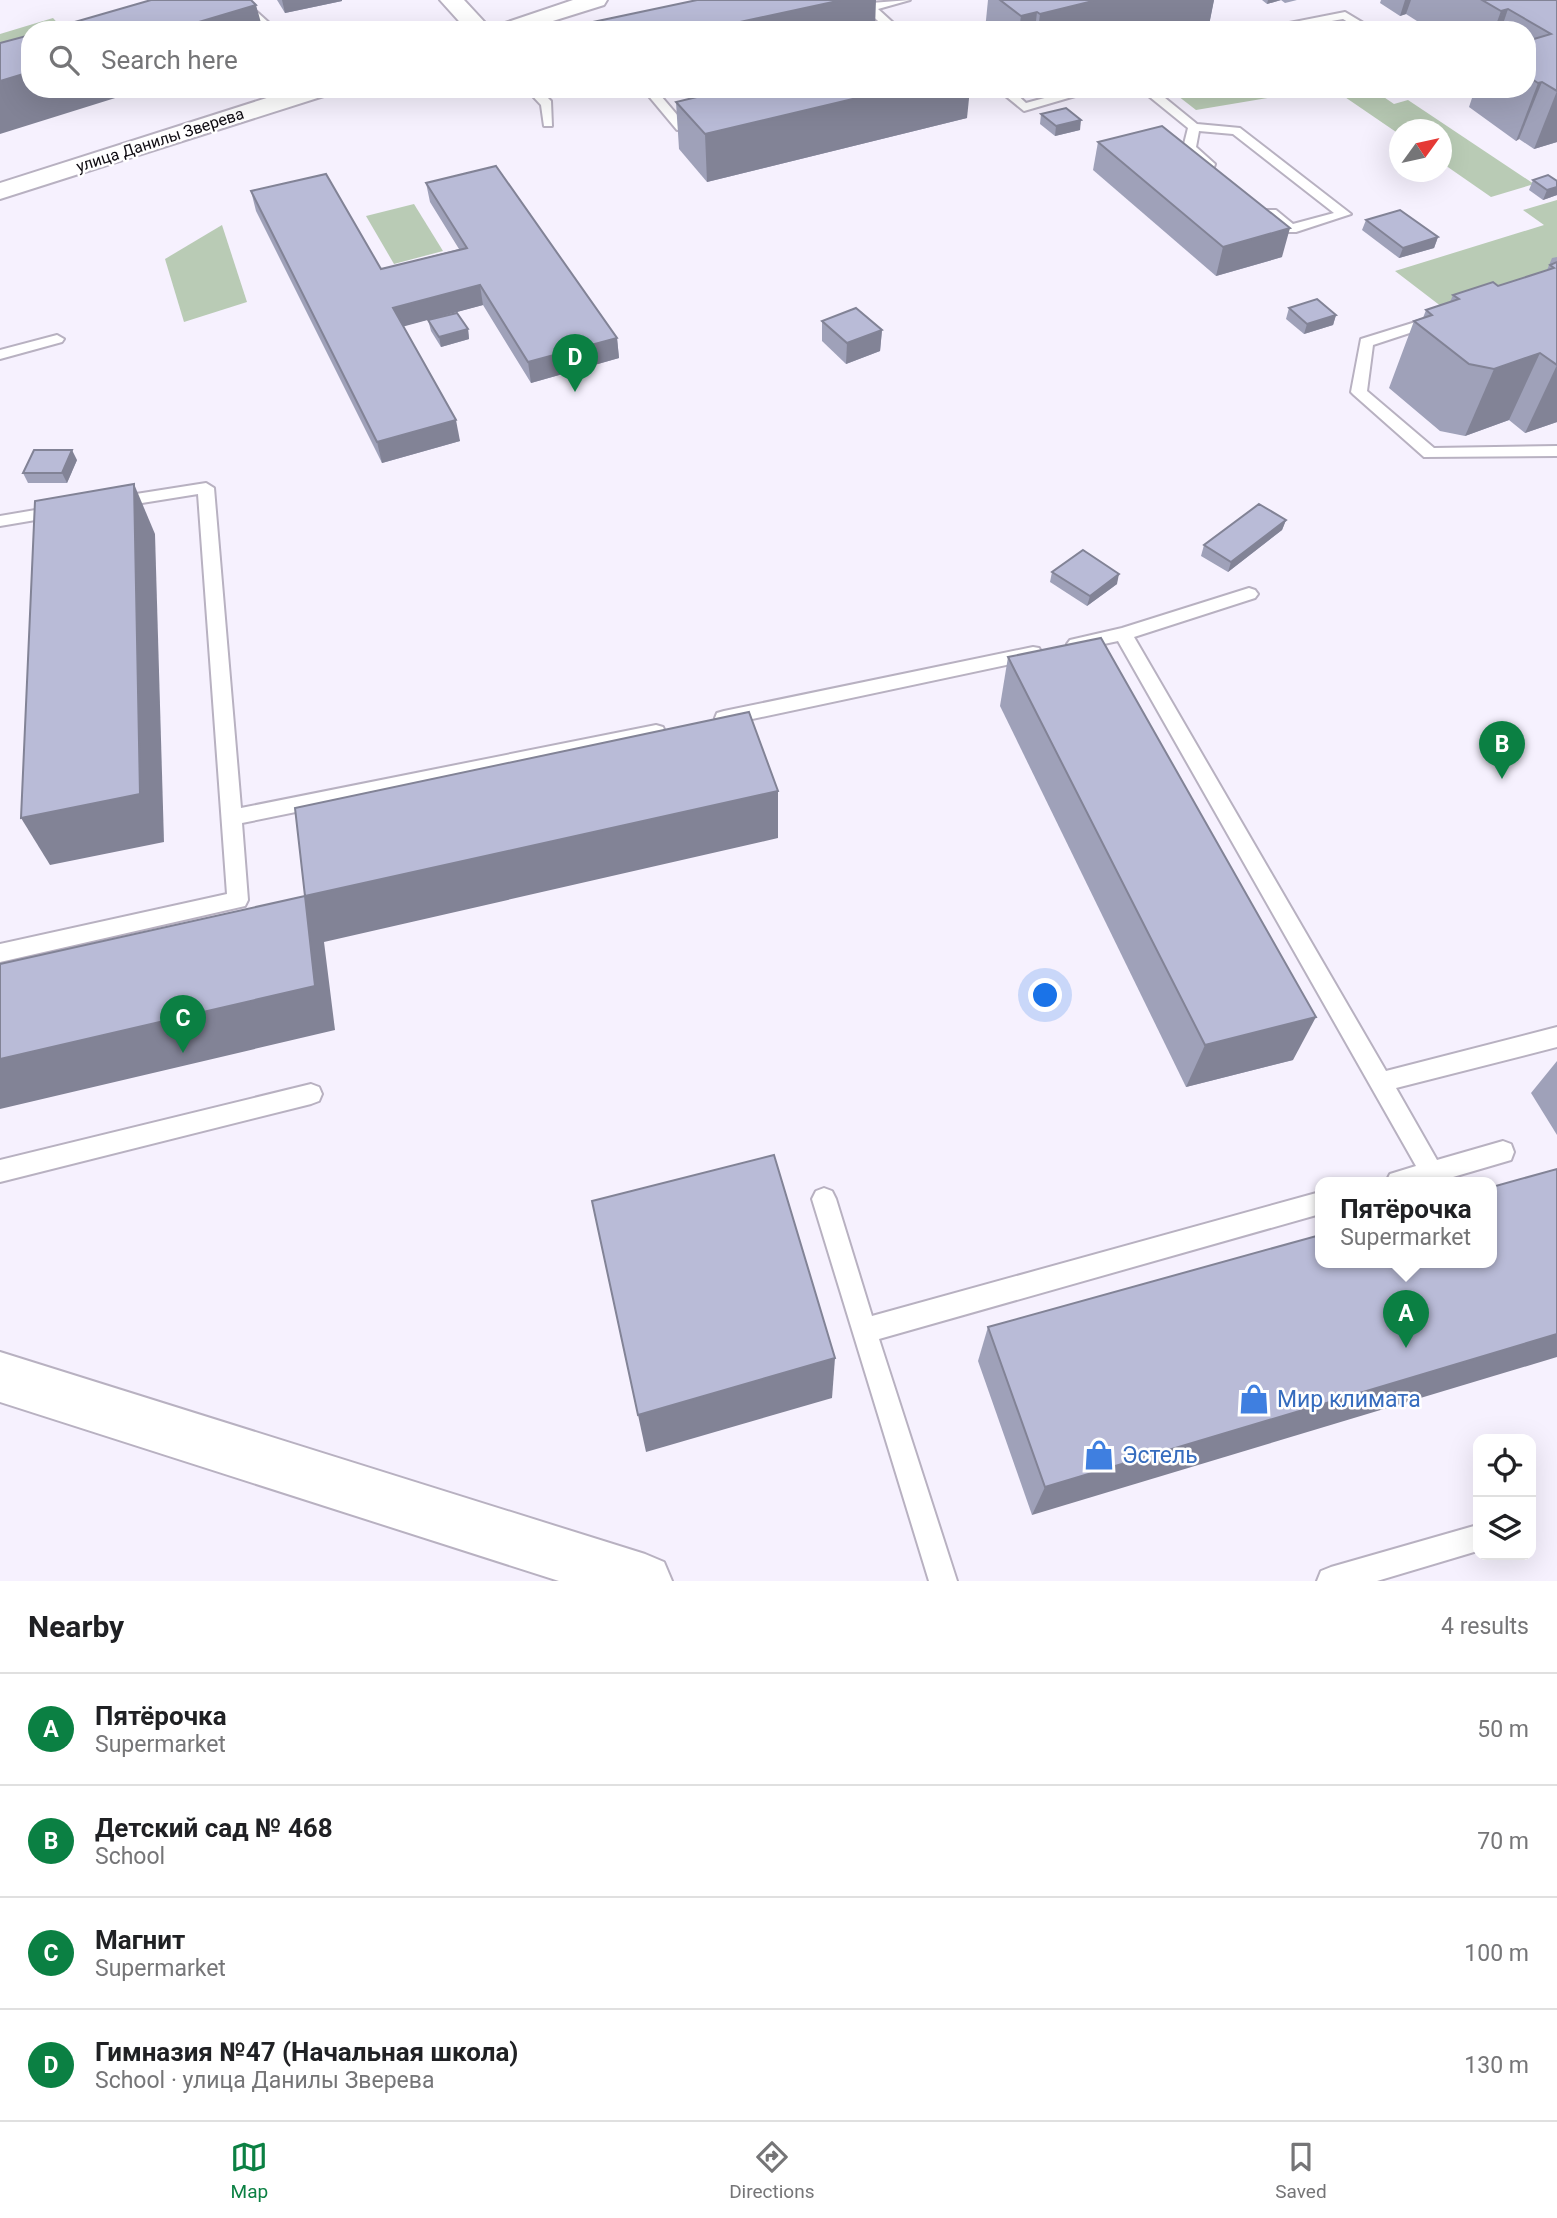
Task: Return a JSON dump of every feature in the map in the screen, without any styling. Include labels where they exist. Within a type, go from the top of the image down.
[{"type":"street","points":[[451,0],[471,21]]},
{"type":"street","points":[[529,21],[596,0]]},
{"type":"street","name":"улица Данилы Зверева","points":[[0,191],[293,98]]},
{"type":"street","points":[[0,1377],[645,1581]]},
{"type":"lane","points":[[244,0],[247,15],[257,21]]},
{"type":"lane","points":[[865,4],[904,0]]},
{"type":"lane","points":[[865,4],[885,21]]},
{"type":"lane","points":[[1311,21],[1345,15],[1355,21]]},
{"type":"lane","points":[[541,98],[547,104],[548,123]]},
{"type":"lane","points":[[656,98],[681,127],[709,121]]},
{"type":"lane","points":[[1014,98],[1024,107],[1058,98]]},
{"type":"lane","points":[[1158,98],[1195,127],[1236,131],[1344,214],[1291,229],[1260,205]]},
{"type":"lane","points":[[1195,127],[1189,148],[1219,172]]},
{"type":"lane","points":[[1456,313],[1366,342],[1359,391],[1430,453],[1557,451]]},
{"type":"lane","points":[[0,355],[57,339]]},
{"type":"lane","points":[[0,521],[206,488],[238,900],[0,953]]},
{"type":"lane","points":[[705,722],[1123,634],[1249,594]]},
{"type":"lane","points":[[1123,634],[1432,1172]]},
{"type":"lane","points":[[232,817],[679,727]]},
{"type":"lane","points":[[1381,1082],[1557,1037]]},
{"type":"lane","points":[[0,1171],[311,1094]]},
{"type":"lane","points":[[1415,1177],[1503,1152]]},
{"type":"lane","points":[[824,1199],[943,1581]]},
{"type":"lane","points":[[864,1331],[1315,1204]]},
{"type":"lane","points":[[1331,1581],[1473,1539]]},
{"type":"green space","points":[[21,28],[21,66],[0,72],[0,34]]},
{"type":"green space","points":[[1181,98],[1268,98],[1196,110]]},
{"type":"green space","points":[[1346,98],[1385,98],[1394,104],[1408,100],[1436,119],[1389,119],[1389,127]]},
{"type":"green space","points":[[1452,129],[1534,184],[1491,197],[1452,170]]},
{"type":"green space","points":[[1557,200],[1557,278],[1442,307],[1395,271],[1544,225],[1523,210]]},
{"type":"green space","points":[[414,204],[443,251],[394,264],[366,216]]},
{"type":"green space","points":[[222,225],[247,302],[184,322],[165,259]]},
{"type":"building","points":[[151,0],[251,0],[256,5],[202,21],[78,21]]},
{"type":"building","points":[[697,0],[842,0],[745,21],[598,21]]},
{"type":"building","points":[[1000,0],[1097,0],[1021,16]]},
{"type":"building","points":[[1482,0],[1557,0],[1557,91],[1542,82],[1536,82],[1536,38],[1551,34],[1536,25],[1536,21],[1529,21],[1508,9],[1501,11]]},
{"type":"building","points":[[21,37],[21,75],[0,81],[0,43]]},
{"type":"building","points":[[693,98],[857,98],[705,134],[676,102]]},
{"type":"building","points":[[1066,108],[1081,120],[1056,126],[1041,114]]},
{"type":"building","points":[[1162,126],[1290,228],[1223,247],[1098,142]]},
{"type":"building","points":[[496,166],[617,338],[528,362],[480,285],[393,308],[456,420],[377,442],[251,191],[326,174],[381,269],[467,248],[426,183]]},
{"type":"building","points":[[1548,175],[1557,181],[1557,187],[1547,190],[1533,180]]},
{"type":"building","points":[[1400,210],[1438,237],[1403,248],[1366,220]]},
{"type":"building","points":[[1557,262],[1557,365],[1540,353],[1494,369],[1469,364],[1414,321],[1432,315],[1426,310],[1459,299],[1453,295],[1493,282],[1498,286],[1554,268],[1550,265]]},
{"type":"building","points":[[1317,299],[1336,315],[1307,324],[1289,308]]},
{"type":"building","points":[[856,308],[882,330],[847,343],[822,321]]},
{"type":"building","points":[[457,313],[468,329],[439,337],[428,320]]},
{"type":"building","points":[[34,450],[72,450],[62,473],[23,473]]},
{"type":"building","points":[[134,484],[140,794],[21,818],[35,501]]},
{"type":"building","points":[[1259,504],[1286,520],[1231,562],[1204,545]]},
{"type":"building","points":[[1083,550],[1119,574],[1090,596],[1052,572]]},
{"type":"building","points":[[1101,638],[1316,1017],[1205,1045],[1008,657]]},
{"type":"building","points":[[749,712],[778,791],[305,896],[295,808]]},
{"type":"building","points":[[305,896],[315,986],[0,1059],[0,964]]},
{"type":"building","points":[[774,1155],[835,1358],[638,1415],[592,1201]]},
{"type":"building","points":[[1557,1169],[1557,1334],[1045,1487],[988,1327],[1315,1236],[1315,1268],[1497,1268],[1497,1186]]},
{"type":"place","name":"Гимназия №47 (Начальная школа)","points":[[575,392]]},
{"type":"place","name":"Детский сад № 468","points":[[1502,779]]},
{"type":"place","name":"Магнит","points":[[183,1053]]},
{"type":"place","name":"Пятёрочка","points":[[1406,1348]]},
{"type":"place","name":"Мир климата","points":[[1254,1399]]},
{"type":"place","name":"Эстель","points":[[1099,1455]]}]
